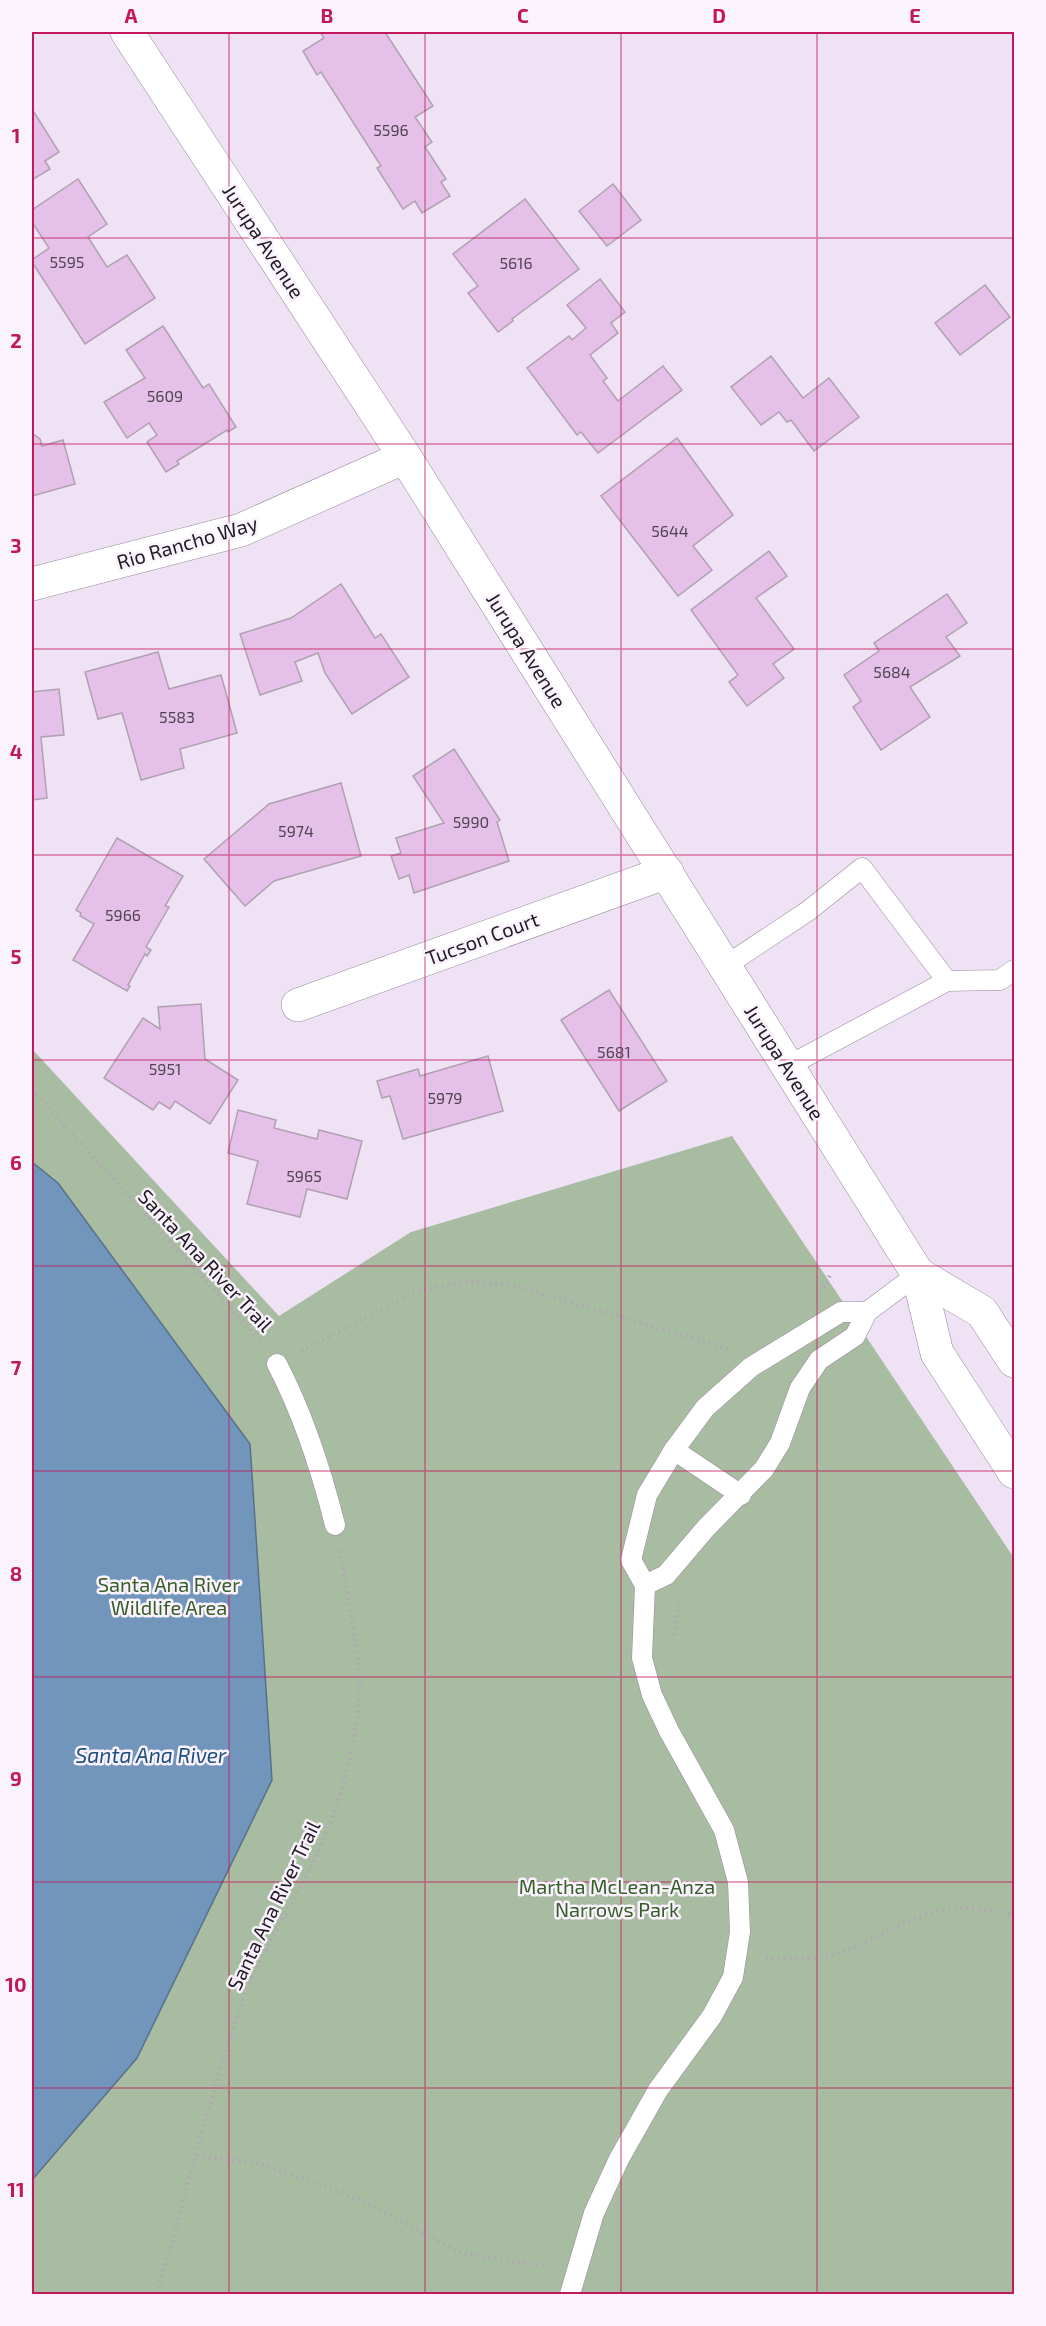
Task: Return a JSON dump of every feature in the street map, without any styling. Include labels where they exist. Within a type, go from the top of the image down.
[{"type":"main road","name":"Jurupa Avenue","points":[[127,32],[405,457],[918,1274],[938,1353],[1014,1472]]},
{"type":"main road","name":"Rio Rancho Way","points":[[32,584],[241,530],[405,457]]},
{"type":"main road","name":"Tucson Court","points":[[298,1005],[667,872]]},
{"type":"main road","name":"Jurupa Avenue","points":[[918,1274],[982,1312],[1014,1361]]},
{"type":"lane","points":[[725,966],[807,911],[862,868],[947,981]]},
{"type":"lane","points":[[788,1066],[947,981],[1000,980],[1014,970]]},
{"type":"lane","points":[[645,1585],[666,1575],[706,1528],[741,1495],[764,1469],[780,1443],[808,1373],[819,1360],[855,1336],[867,1312],[918,1274]]},
{"type":"lane","points":[[570,2295],[594,2213],[619,2159],[658,2090],[712,2016],[733,1977],[740,1932],[738,1882],[724,1830],[669,1731],[650,1686],[642,1658],[645,1585],[631,1560],[647,1495],[674,1450],[705,1408],[751,1367],[841,1312],[867,1312]]},
{"type":"lane","points":[[277,1364],[296,1402],[316,1455],[335,1525]]},
{"type":"lane","points":[[674,1450],[741,1495]]},
{"type":"path","name":"Santa Ana River Trail","points":[[32,1090],[258,1336],[277,1364]]},
{"type":"path","points":[[277,1364],[417,1291],[467,1281],[512,1285],[728,1347],[751,1367]]},
{"type":"path","name":"Santa Ana River Trail","points":[[158,2295],[229,2040],[267,1946],[314,1860],[330,1820],[357,1716],[359,1669],[335,1525]]},
{"type":"path","points":[[673,1644],[678,1605],[698,1567],[683,1557]]},
{"type":"path","points":[[760,1958],[804,1959],[833,1955],[916,1916],[940,1909],[967,1906],[1014,1916]]},
{"type":"path","points":[[197,2156],[258,2163],[319,2184],[371,2205],[462,2253],[576,2269]]},
{"type":"green space","name":"Martha McLean-Anza Narrows Park","points":[[32,1049],[279,1316],[411,1232],[732,1136],[1014,1558],[1014,2294],[32,2294]]},
{"type":"water","name":"Santa Ana River","points":[[32,1162],[58,1183],[250,1444],[272,1780],[137,2058],[32,2180]]},
{"type":"building","points":[[320,32],[385,32],[433,106],[415,117],[432,142],[425,147],[446,179],[441,182],[450,196],[422,213],[415,201],[403,209],[377,168],[381,166],[321,72],[317,75],[303,51],[324,38]]},
{"type":"building","points":[[32,109],[59,152],[45,161],[50,169],[32,180]]},
{"type":"building","points":[[78,179],[107,224],[88,237],[107,267],[127,255],[155,298],[85,344],[32,262],[49,248],[32,222],[32,210]]},
{"type":"building","points":[[613,184],[641,220],[607,246],[579,211]]},
{"type":"building","points":[[525,199],[579,269],[498,332],[468,293],[478,286],[453,254]]},
{"type":"building","points":[[600,279],[625,312],[611,323],[618,333],[590,355],[607,378],[603,381],[618,401],[663,366],[682,390],[598,453],[581,432],[577,435],[527,368],[569,336],[572,340],[586,328],[567,305]]},
{"type":"building","points":[[985,285],[1010,317],[960,355],[935,323]]},
{"type":"building","points":[[163,326],[203,388],[209,384],[236,427],[228,432],[227,430],[177,461],[179,464],[166,472],[147,442],[157,435],[149,423],[127,438],[104,402],[145,378],[126,350]]},
{"type":"building","points":[[771,356],[803,398],[829,378],[859,417],[814,451],[791,420],[787,422],[779,412],[761,425],[731,387]]},
{"type":"building","points":[[32,433],[40,439],[42,446],[63,440],[75,484],[32,496]]},
{"type":"building","points":[[677,438],[733,515],[693,546],[712,570],[678,596],[601,496]]},
{"type":"building","points":[[769,551],[787,576],[756,598],[794,649],[773,664],[784,678],[747,706],[729,682],[738,675],[691,610]]},
{"type":"building","points":[[341,584],[375,638],[381,634],[409,677],[352,714],[325,673],[318,653],[295,662],[302,681],[260,695],[240,634],[291,618]]},
{"type":"building","points":[[947,594],[967,623],[946,637],[960,656],[910,687],[930,717],[881,750],[853,707],[861,701],[844,675],[879,651],[874,643]]},
{"type":"building","points":[[158,652],[169,689],[221,675],[237,733],[180,749],[184,768],[141,780],[122,713],[98,719],[85,672]]},
{"type":"building","points":[[59,689],[64,735],[41,737],[47,798],[32,800],[32,692]]},
{"type":"building","points":[[454,749],[500,820],[497,822],[509,861],[414,893],[409,875],[399,879],[391,856],[401,853],[396,838],[444,823],[413,776]]},
{"type":"building","points":[[341,783],[361,856],[274,881],[245,906],[204,859],[269,804]]},
{"type":"building","points":[[117,838],[183,876],[165,906],[169,907],[146,947],[151,950],[147,956],[145,954],[127,991],[73,960],[94,924],[80,916],[81,913],[76,910]]},
{"type":"building","points":[[609,990],[667,1081],[619,1111],[561,1020]]},
{"type":"building","points":[[201,1004],[205,1059],[238,1080],[210,1124],[175,1101],[170,1109],[159,1102],[153,1110],[104,1078],[143,1018],[160,1029],[158,1007]]},
{"type":"building","points":[[488,1056],[503,1111],[403,1139],[390,1096],[382,1098],[377,1081],[418,1069],[420,1076]]},
{"type":"building","points":[[238,1110],[276,1120],[274,1128],[317,1139],[319,1130],[362,1141],[347,1199],[307,1189],[300,1217],[247,1204],[258,1161],[228,1153]]},
{"type":"park label","name":"Santa Ana River Wildlife Area","points":[[169,1596]]}]
